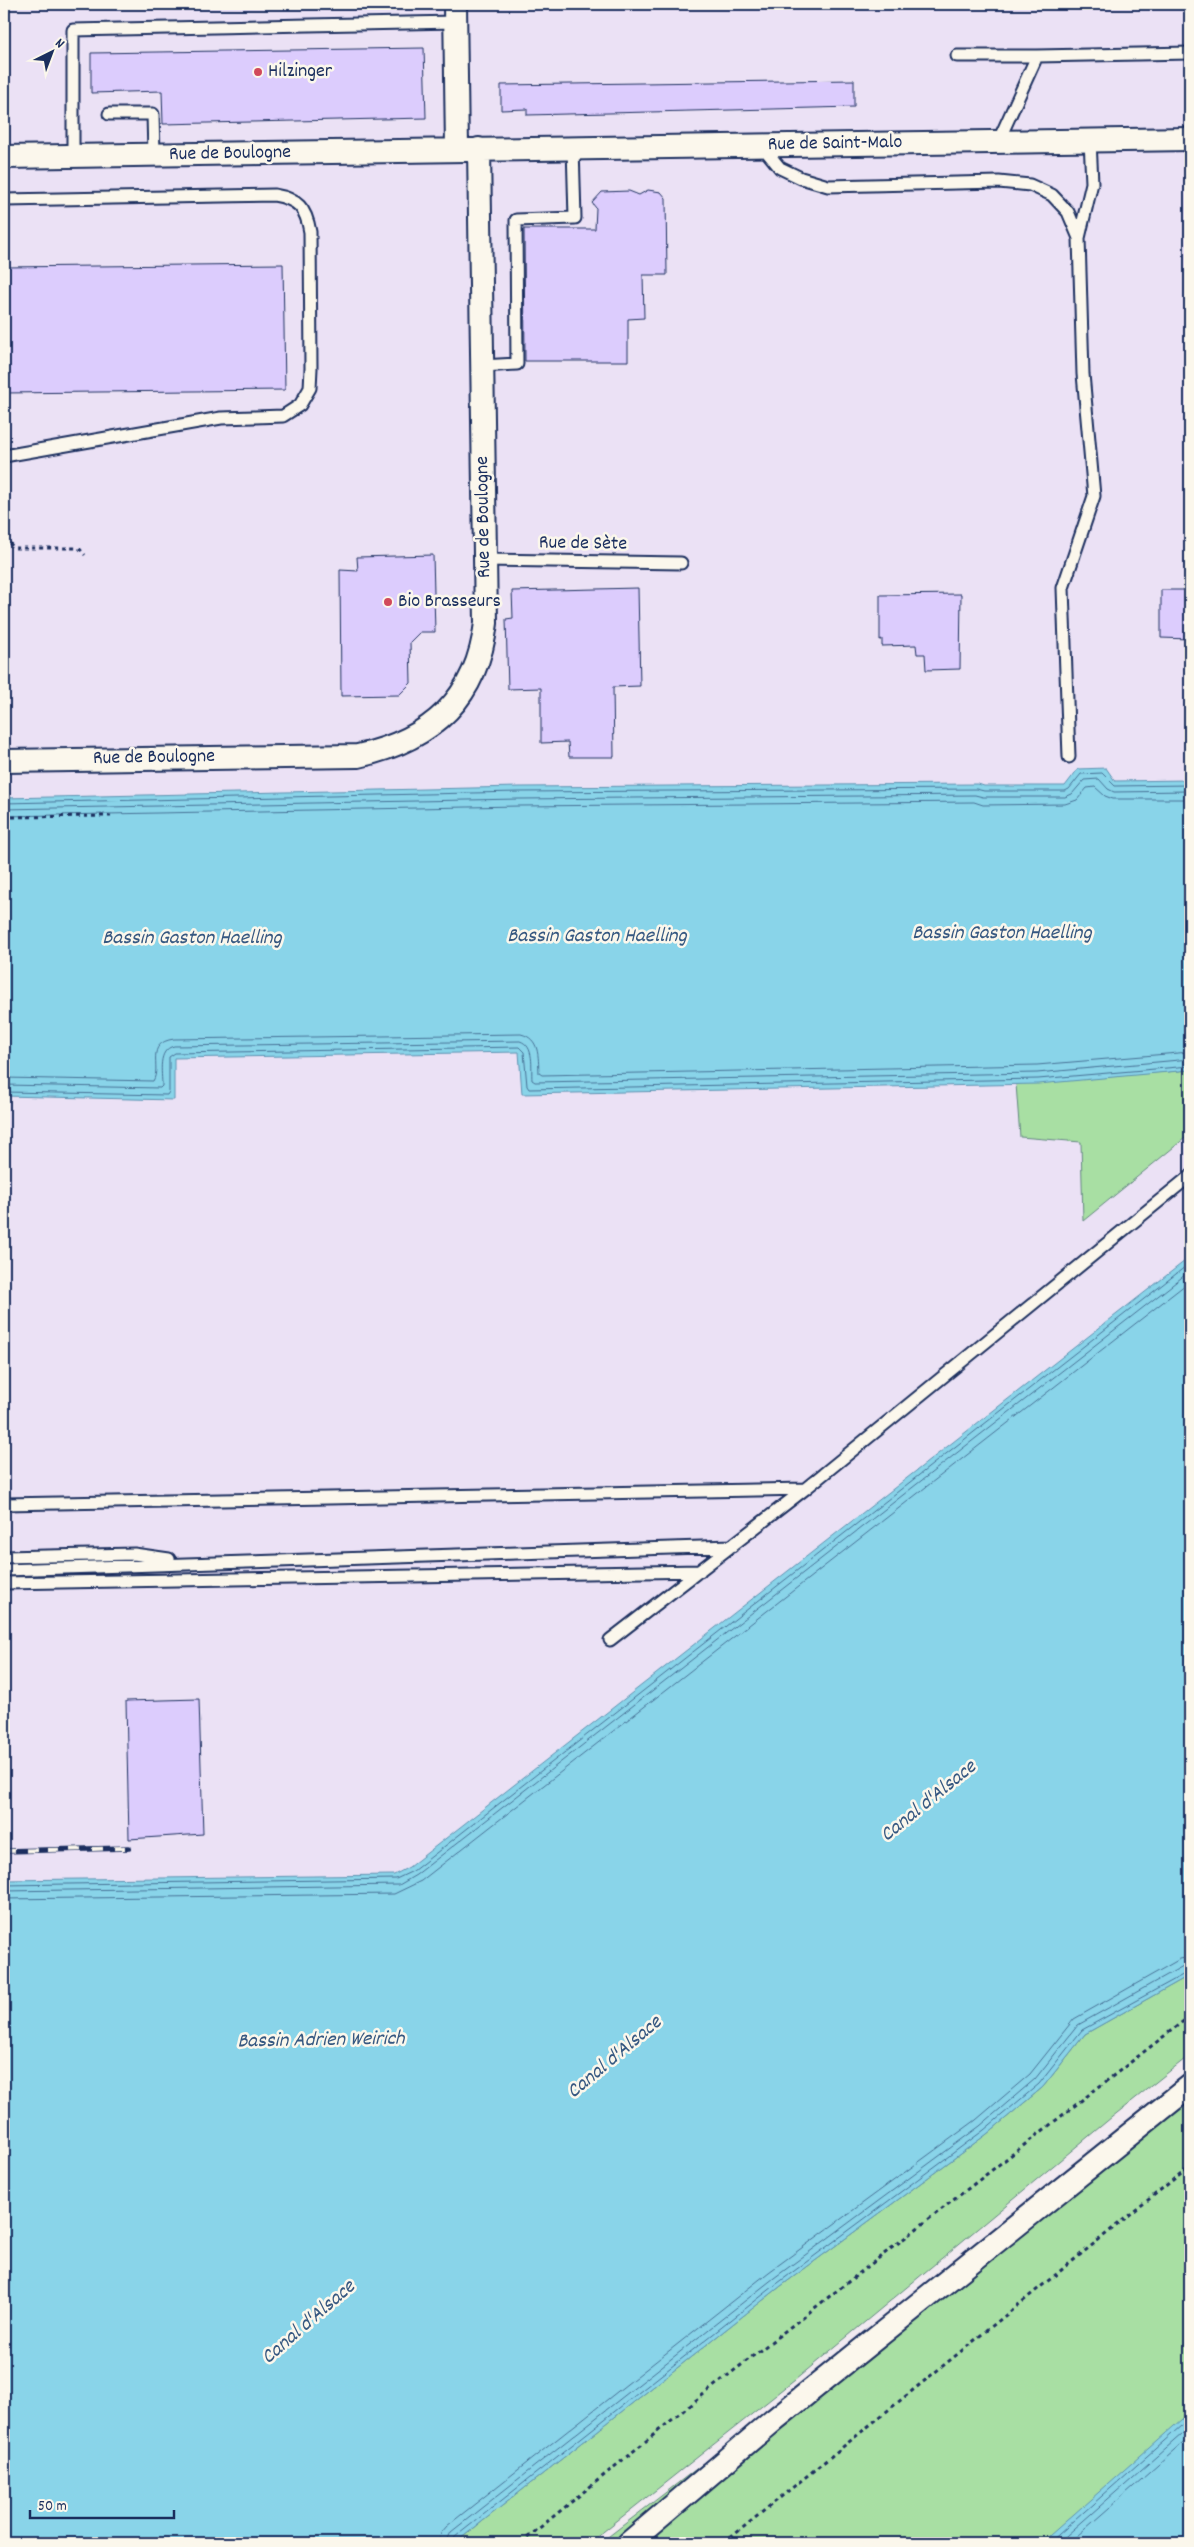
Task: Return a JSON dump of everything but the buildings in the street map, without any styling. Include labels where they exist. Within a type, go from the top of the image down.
[{"type":"street","points":[[455,13],[457,150]]},
{"type":"street","name":"Rue de Saint-Malo","points":[[479,149],[1190,139]]},
{"type":"street","name":"Rue de Boulogne","points":[[4,157],[479,149],[486,623],[481,652],[473,673],[452,707],[438,721],[405,742],[385,750],[358,756],[4,760]]},
{"type":"street","points":[[630,2543],[774,2420],[1190,2086]]},
{"type":"lane","points":[[73,156],[73,30],[455,13]]},
{"type":"lane","points":[[957,56],[1190,53]]},
{"type":"lane","points":[[998,142],[1038,56]]},
{"type":"lane","points":[[109,114],[153,114],[154,155]]},
{"type":"lane","points":[[1070,757],[1063,588],[1094,496],[1082,374],[1079,238],[1092,184],[1090,140]]},
{"type":"lane","points":[[761,145],[780,168],[802,178],[828,186],[999,182],[1030,185],[1052,195],[1068,212],[1079,238]]},
{"type":"lane","points":[[482,366],[517,364],[516,220],[576,218],[573,147]]},
{"type":"lane","points":[[4,200],[274,195],[288,197],[300,206],[308,217],[310,232],[311,368],[310,388],[300,405],[283,416],[221,418],[4,456]]},
{"type":"lane","name":"Rue de Sète","points":[[485,560],[681,563]]},
{"type":"lane","points":[[610,1640],[805,1489],[1190,1176]]},
{"type":"lane","points":[[4,1504],[805,1489]]},
{"type":"lane","points":[[4,1570],[732,1546]]},
{"type":"lane","points":[[4,1557],[134,1554],[195,1564]]},
{"type":"lane","points":[[4,1584],[700,1571]]},
{"type":"path","points":[[4,537],[14,548],[79,548],[85,554]]},
{"type":"path","points":[[4,817],[111,816]]},
{"type":"path","points":[[521,2543],[703,2395],[1190,2016]]},
{"type":"path","points":[[724,2543],[1190,2166]]},
{"type":"shaded area","points":[[4,4],[1190,4],[1190,1400],[4,2307]]},
{"type":"green space","points":[[1190,1070],[1190,1134],[1083,1221],[1081,1142],[1020,1137],[1016,1084]]},
{"type":"green space","points":[[1190,1975],[1190,2055],[1112,2117],[795,2380],[589,2543],[455,2543],[781,2286],[987,2134],[1043,2087],[1085,2034]]},
{"type":"green space","points":[[1190,2070],[1190,2543],[600,2543],[739,2436]]},
{"type":"water","name":"Bassin Gaston Haelling","points":[[1106,768],[1115,781],[1190,780],[1190,1070],[1038,1084],[522,1094],[519,1052],[174,1058],[174,1100],[4,1096],[4,798],[519,787],[978,784],[984,786],[1065,786],[1078,769]]},
{"type":"water","points":[[1190,1257],[1190,1975],[1085,2034],[1043,2087],[987,2134],[781,2286],[455,2543],[4,2543],[4,1880],[394,1875],[409,1867]]},
{"type":"water","points":[[1190,2412],[1190,2543],[1041,2543]]},
{"type":"railway","points":[[4,1851],[129,1848]]},
{"type":"place","name":"Hilzinger","points":[[258,72]]},
{"type":"place","name":"Bio Brasseurs","points":[[388,602]]},
{"type":"water label","name":"Canal d'Alsace","points":[[929,1802]]},
{"type":"water label","name":"Bassin Adrien Weirich","points":[[321,2041]]},
{"type":"water label","name":"Canal d'Alsace","points":[[615,2058]]},
{"type":"water label","name":"Canal d'Alsace","points":[[309,2323]]}]
